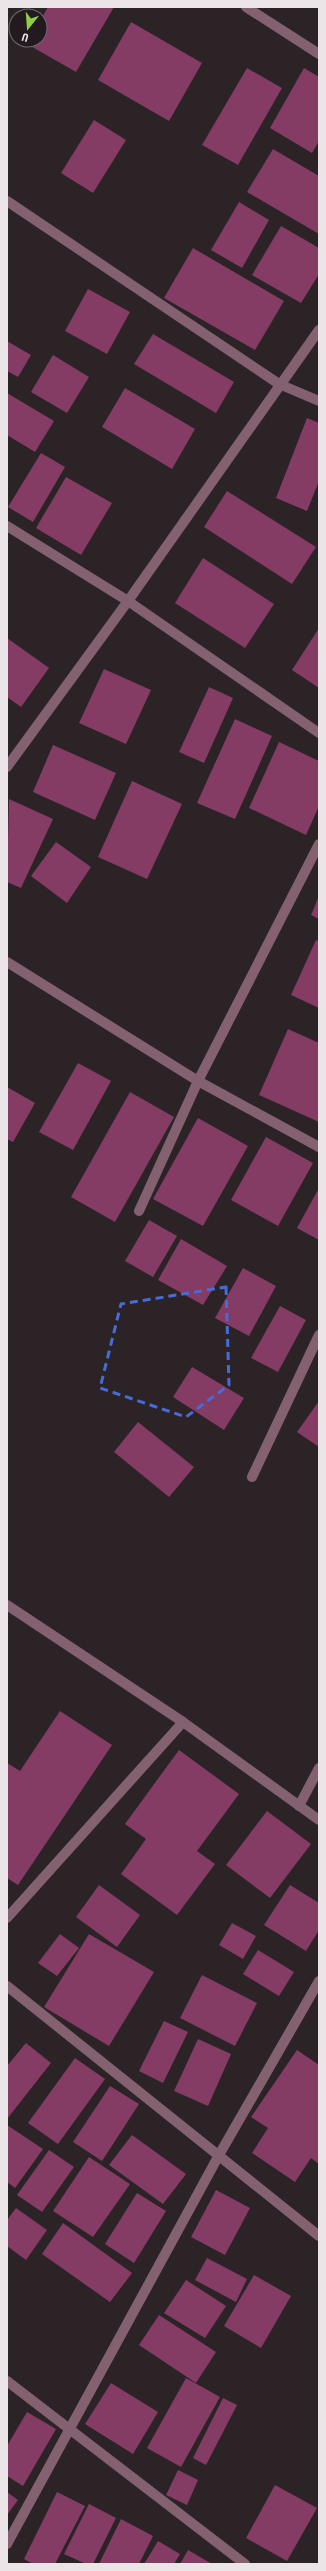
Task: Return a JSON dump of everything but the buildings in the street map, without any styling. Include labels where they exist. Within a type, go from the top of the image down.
[{"type":"street","points":[[246,7],[319,54]]},
{"type":"street","points":[[7,201],[279,384],[319,401]]},
{"type":"street","points":[[7,767],[128,601],[279,384],[319,330]]},
{"type":"street","points":[[7,526],[128,601],[319,733]]},
{"type":"street","points":[[139,1211],[198,1081],[319,844]]},
{"type":"street","points":[[7,962],[198,1081],[319,1147]]},
{"type":"street","points":[[252,1477],[319,1335]]},
{"type":"street","points":[[7,1605],[183,1722],[319,1820]]},
{"type":"street","points":[[7,1918],[183,1722]]},
{"type":"street","points":[[299,1806],[319,1768]]},
{"type":"street","points":[[7,2544],[219,2155],[319,1981]]},
{"type":"street","points":[[7,1986],[319,2236]]},
{"type":"street","points":[[7,2381],[245,2564]]},
{"type":"highlighted area","points":[[226,1287],[229,1385],[186,1417],[100,1388],[121,1304]]}]
